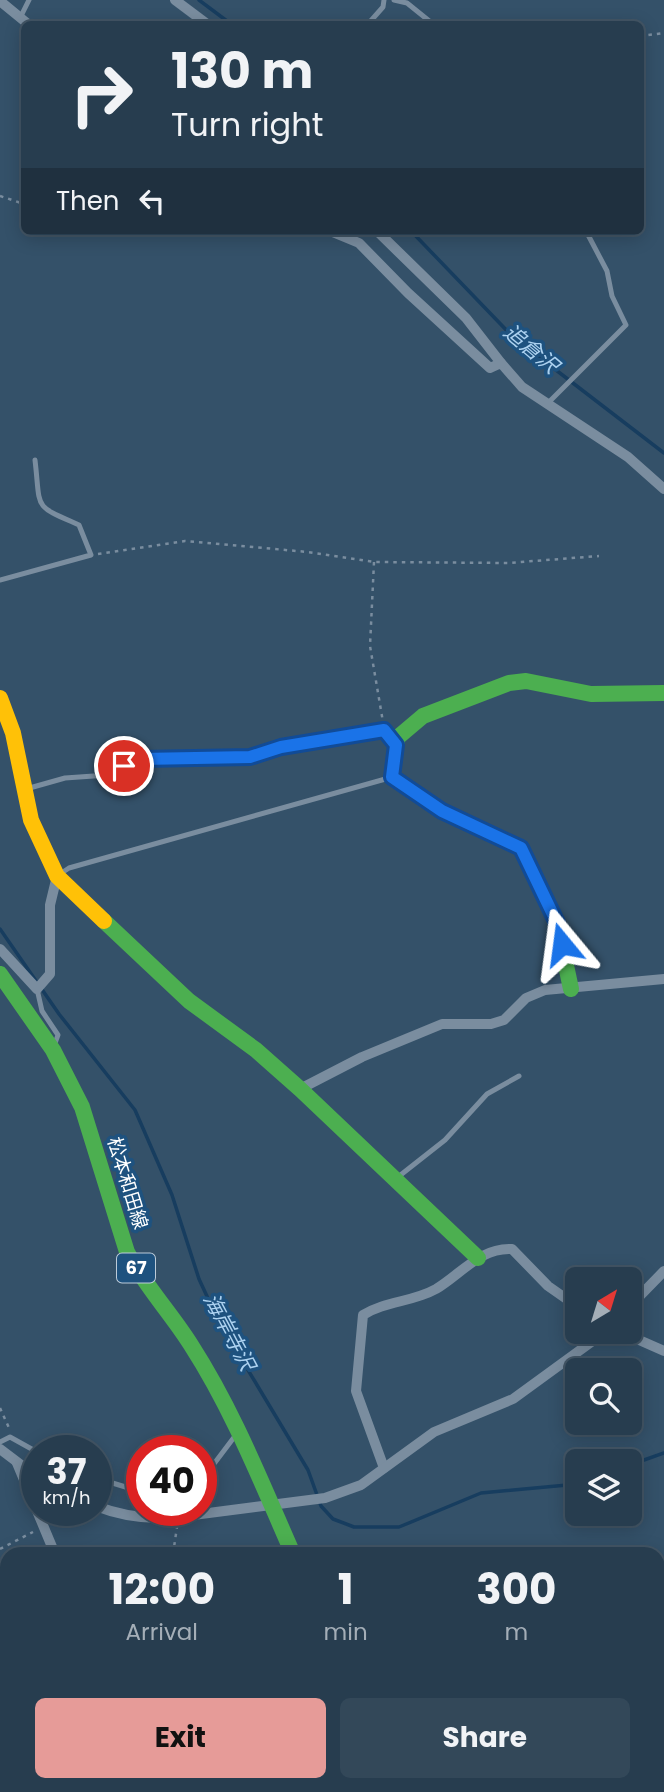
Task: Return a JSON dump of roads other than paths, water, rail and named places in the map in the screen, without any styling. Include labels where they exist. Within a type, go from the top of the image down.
[{"type":"street","points":[[175,0],[203,21]]},
{"type":"street","points":[[0,2],[24,21]]},
{"type":"street","points":[[340,235],[359,243],[408,293],[490,368],[501,363]]},
{"type":"street","points":[[381,235],[467,318],[522,387],[628,457],[664,489]]},
{"type":"street","points":[[570,989],[557,923],[521,848],[442,811],[392,777],[396,745],[407,727],[423,716],[509,683],[526,681],[591,694],[664,692]]},
{"type":"street","points":[[0,698],[13,733],[31,820],[57,876],[189,1001],[256,1050],[300,1089],[478,1258]]},
{"type":"street","points":[[0,949],[37,989],[52,968],[50,905],[57,876]]},
{"type":"street","name":"松本和田線","points":[[0,974],[53,1050],[82,1107],[127,1252],[139,1274],[192,1346],[238,1433],[290,1547]]},
{"type":"street","points":[[300,1089],[362,1057],[442,1024],[491,1024],[504,1020],[526,998],[545,990],[664,979]]},
{"type":"street","points":[[384,1468],[356,1391],[363,1315],[436,1289],[478,1258],[498,1248],[512,1249],[548,1286],[565,1298]]},
{"type":"street","points":[[642,1294],[664,1271]]},
{"type":"street","points":[[642,1341],[664,1351]]},
{"type":"street","points":[[217,1510],[325,1498],[361,1485],[434,1432],[513,1399],[589,1344]]},
{"type":"street","points":[[0,1449],[21,1465]]},
{"type":"street","points":[[17,1462],[52,1547]]},
{"type":"lane","points":[[24,21],[29,0]]},
{"type":"lane","points":[[370,21],[384,0]]},
{"type":"lane","points":[[394,0],[407,3],[429,21]]},
{"type":"lane","points":[[546,405],[626,325],[612,296],[607,271],[588,235]]},
{"type":"lane","points":[[0,580],[91,555],[79,524],[45,511],[41,505],[35,460]]},
{"type":"lane","points":[[23,790],[65,778],[108,775],[141,759],[250,757],[281,747],[384,730],[396,745]]},
{"type":"lane","points":[[57,876],[69,868],[392,777]]},
{"type":"lane","points":[[37,989],[42,1011],[58,1035],[53,1050]]},
{"type":"lane","points":[[395,1179],[445,1140],[487,1094],[519,1076]]},
{"type":"lane","points":[[217,1460],[238,1433]]},
{"type":"lane","points":[[0,1442],[10,1437],[21,1443]]},
{"type":"waterway","name":"追倉沢","points":[[199,0],[227,21]]},
{"type":"waterway","name":"追倉沢","points":[[415,235],[513,337],[664,453]]},
{"type":"waterway","name":"海岸寺沢","points":[[0,929],[59,1014],[135,1110],[172,1195],[199,1279],[218,1320],[308,1470],[321,1506],[333,1519],[354,1527],[399,1527],[481,1493],[565,1485]]},
{"type":"waterway","name":"海岸寺沢","points":[[642,1461],[664,1453]]}]
